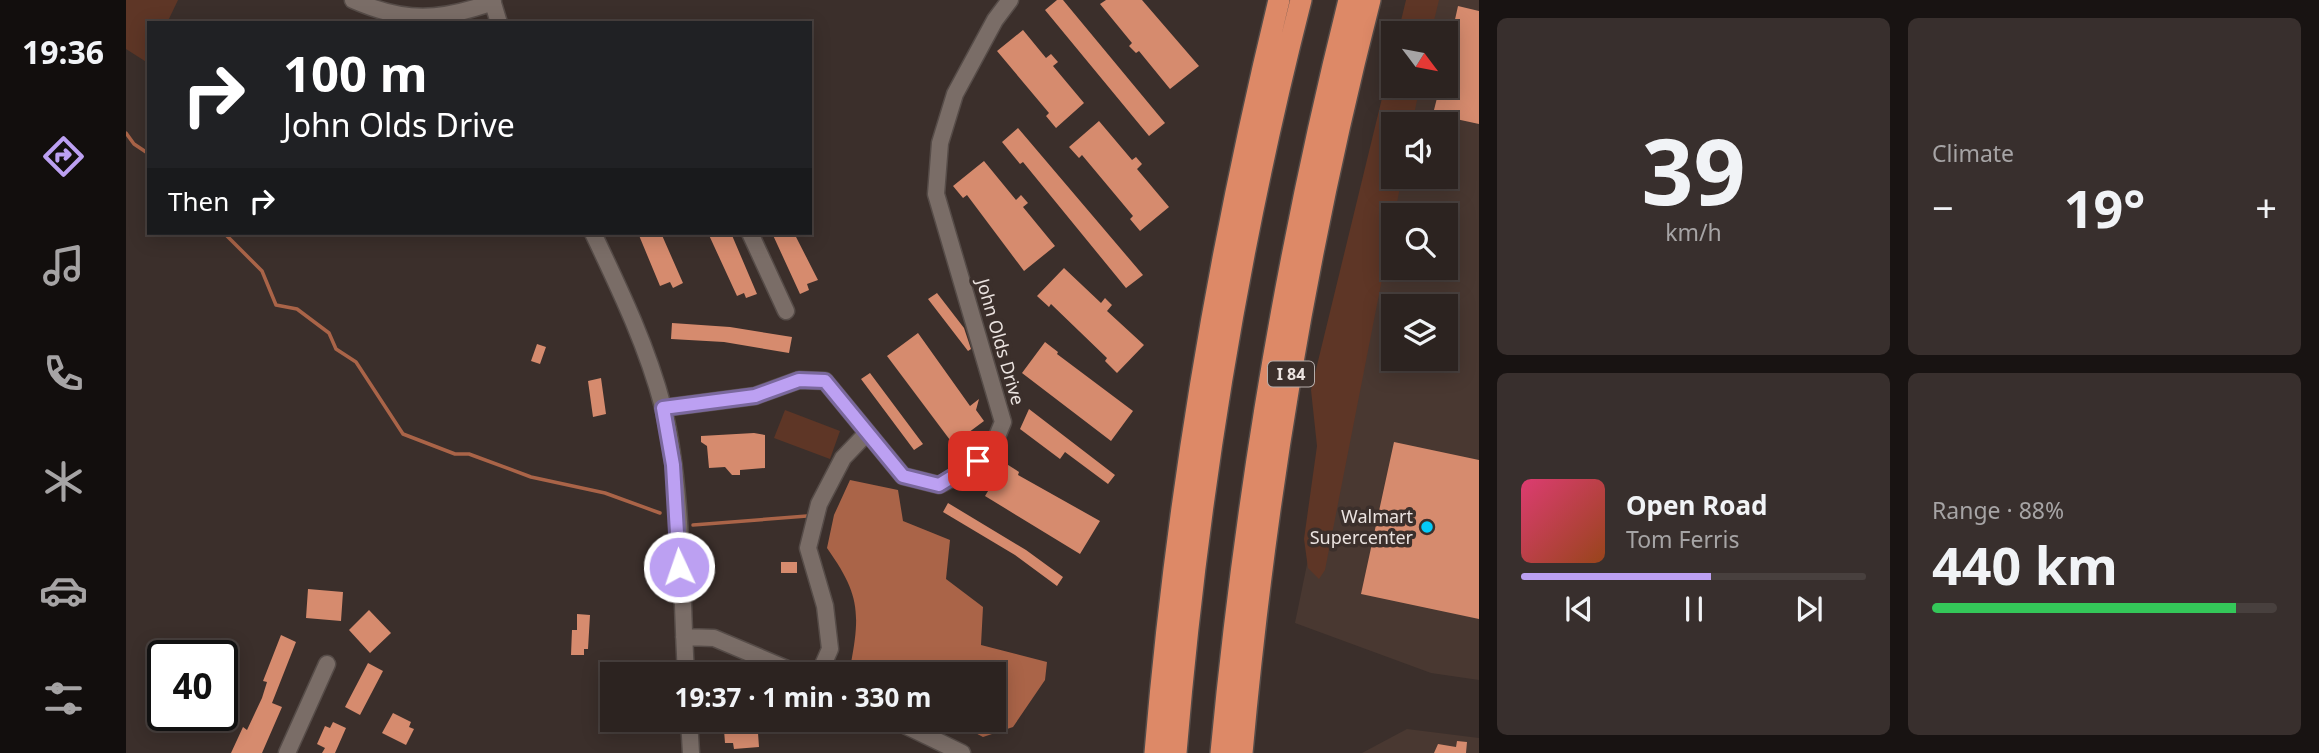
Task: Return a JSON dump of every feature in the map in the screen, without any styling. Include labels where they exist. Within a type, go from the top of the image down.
[{"type":"highway","points":[[1155,753],[1171,596],[1206,350],[1243,157],[1279,0]]},
{"type":"highway","points":[[1176,753],[1191,597],[1224,368],[1258,187],[1301,0]]},
{"type":"highway","points":[[1221,753],[1244,549],[1273,358],[1306,188],[1349,0]]},
{"type":"highway","name":"I 84","points":[[1242,753],[1262,570],[1290,380],[1327,187],[1370,0]]},
{"type":"street","points":[[353,0],[386,14],[425,18],[456,14],[493,1],[498,21]]},
{"type":"street","name":"John Olds Drive","points":[[663,408],[755,396],[799,380],[825,381],[903,476],[939,485],[965,472],[991,451],[1003,422],[936,194],[940,144],[955,94],[995,20],[1010,0]]},
{"type":"street","points":[[594,235],[634,320],[663,408],[673,465],[685,662]]},
{"type":"street","points":[[751,235],[786,311]]},
{"type":"street","points":[[824,662],[830,649],[825,606],[808,548],[819,505],[843,458],[866,434]]},
{"type":"street","points":[[684,637],[723,641],[771,662]]},
{"type":"street","points":[[288,753],[327,664]]},
{"type":"street","points":[[690,732],[691,753]]},
{"type":"street","points":[[919,732],[962,753]]},
{"type":"shaded area","points":[[126,0],[178,0],[168,21],[147,21],[147,62],[126,49]]},
{"type":"shaded area","points":[[1406,0],[1439,0],[1434,21],[1401,21]]},
{"type":"shaded area","points":[[1422,0],[1479,0],[1479,680],[1431,673],[1295,623],[1384,189],[1458,189],[1458,112],[1400,112],[1402,98],[1458,98],[1458,21],[1418,21]]},
{"type":"shaded area","points":[[1382,98],[1417,98],[1415,112],[1381,112],[1381,189],[1400,189],[1397,203],[1381,203],[1382,280],[1325,570],[1319,579],[1308,568],[1304,539],[1317,446],[1311,390]]},
{"type":"shaded area","points":[[785,410],[840,431],[830,459],[774,438]]},
{"type":"shaded area","points":[[850,480],[898,490],[903,521],[950,540],[946,579],[983,607],[981,645],[1047,662],[1045,680],[1013,727],[1006,729],[1006,662],[851,662],[856,629],[854,602],[845,577],[827,548],[834,515]]},
{"type":"shaded area","points":[[1407,729],[1479,738],[1479,753],[1362,753]]},
{"type":"shaded area","points":[[974,732],[998,732],[983,737]]},
{"type":"building","points":[[1057,0],[1063,0],[1165,123],[1149,136],[1045,10]]},
{"type":"building","points":[[1106,0],[1142,0],[1199,66],[1170,89],[1139,51],[1136,53],[1129,46],[1132,43],[1100,4]]},
{"type":"building","points":[[1458,6],[1479,11],[1479,124],[1458,119],[1458,112],[1434,112],[1437,98],[1458,98],[1458,21],[1455,21]]},
{"type":"building","points":[[1023,30],[1046,58],[1051,54],[1058,62],[1053,66],[1084,103],[1056,128],[1046,116],[1049,113],[997,51]]},
{"type":"building","points":[[1099,121],[1132,160],[1136,157],[1142,164],[1137,169],[1169,207],[1140,231],[1130,219],[1133,216],[1082,155],[1079,158],[1069,147]]},
{"type":"building","points":[[1018,128],[1143,275],[1126,288],[1023,162],[1020,164],[1002,142]]},
{"type":"building","points":[[984,161],[1016,200],[1021,195],[1028,203],[1023,207],[1055,246],[1024,271],[967,195],[963,198],[953,186]]},
{"type":"building","points":[[639,235],[662,235],[683,283],[673,288],[670,282],[660,286]]},
{"type":"building","points":[[709,235],[732,235],[757,294],[746,298],[744,293],[737,296]]},
{"type":"building","points":[[773,235],[795,235],[818,280],[807,284],[809,290],[800,294]]},
{"type":"building","points":[[1064,268],[1101,303],[1105,298],[1112,305],[1107,311],[1144,345],[1117,373],[1105,361],[1107,358],[1051,304],[1049,307],[1037,296]]},
{"type":"building","points":[[937,293],[964,328],[971,349],[968,351],[928,299]]},
{"type":"building","points":[[672,323],[730,327],[792,337],[789,353],[724,342],[671,339]]},
{"type":"building","points":[[918,333],[970,406],[979,399],[976,410],[984,421],[953,444],[887,356]]},
{"type":"building","points":[[1045,342],[1133,411],[1111,441],[1022,373]]},
{"type":"building","points":[[537,344],[546,347],[540,364],[531,361]]},
{"type":"building","points":[[870,373],[923,444],[914,450],[861,379]]},
{"type":"building","points":[[601,378],[606,414],[593,417],[588,381]]},
{"type":"building","points":[[1029,409],[1115,475],[1108,484],[1065,452],[1060,459],[1020,429]]},
{"type":"building","points":[[754,433],[765,435],[765,468],[740,470],[740,475],[732,475],[725,467],[709,468],[707,446],[701,442],[701,436]]},
{"type":"building","name":"Walmart Supercenter","points":[[1394,442],[1479,460],[1479,619],[1361,594]]},
{"type":"building","points":[[1005,463],[1019,472],[1018,475],[1100,521],[1080,554],[985,496]]},
{"type":"building","points":[[948,503],[1026,550],[1063,577],[1057,586],[1015,555],[943,512]]},
{"type":"building","points":[[781,562],[797,562],[797,573],[781,573]]},
{"type":"building","points":[[308,589],[343,592],[341,621],[306,618]]},
{"type":"building","points":[[369,610],[391,633],[370,653],[349,630]]},
{"type":"building","points":[[577,614],[590,615],[588,649],[584,649],[584,655],[571,655],[572,630],[577,630]]},
{"type":"building","points":[[281,635],[296,642],[272,703],[282,707],[262,753],[231,753],[243,727],[247,730],[262,698],[267,682],[263,681]]},
{"type":"building","points":[[368,663],[383,671],[360,715],[345,707]]},
{"type":"building","points":[[393,713],[411,722],[409,727],[414,729],[406,745],[382,733]]},
{"type":"building","points":[[333,722],[346,728],[335,753],[322,753],[325,748],[317,744],[325,726],[330,728]]},
{"type":"building","points":[[724,732],[758,732],[759,747],[734,749],[733,743],[725,743]]},
{"type":"building","points":[[1457,741],[1467,742],[1466,753],[1434,753],[1438,744],[1456,747]]},
{"type":"waterway","points":[[126,133],[134,144],[147,153]]},
{"type":"waterway","points":[[226,235],[262,271],[276,305],[297,309],[329,333],[336,349],[356,362],[403,434],[455,454],[469,454],[531,477],[605,493],[660,513]]},
{"type":"waterway","points":[[693,525],[807,516]]},
{"type":"place","name":"Walmart Supercenter","points":[[1427,527]]},
{"type":"route","points":[[679,567],[673,465],[663,408],[755,396],[799,380],[825,381],[903,476],[939,485],[965,472],[978,461]]}]
